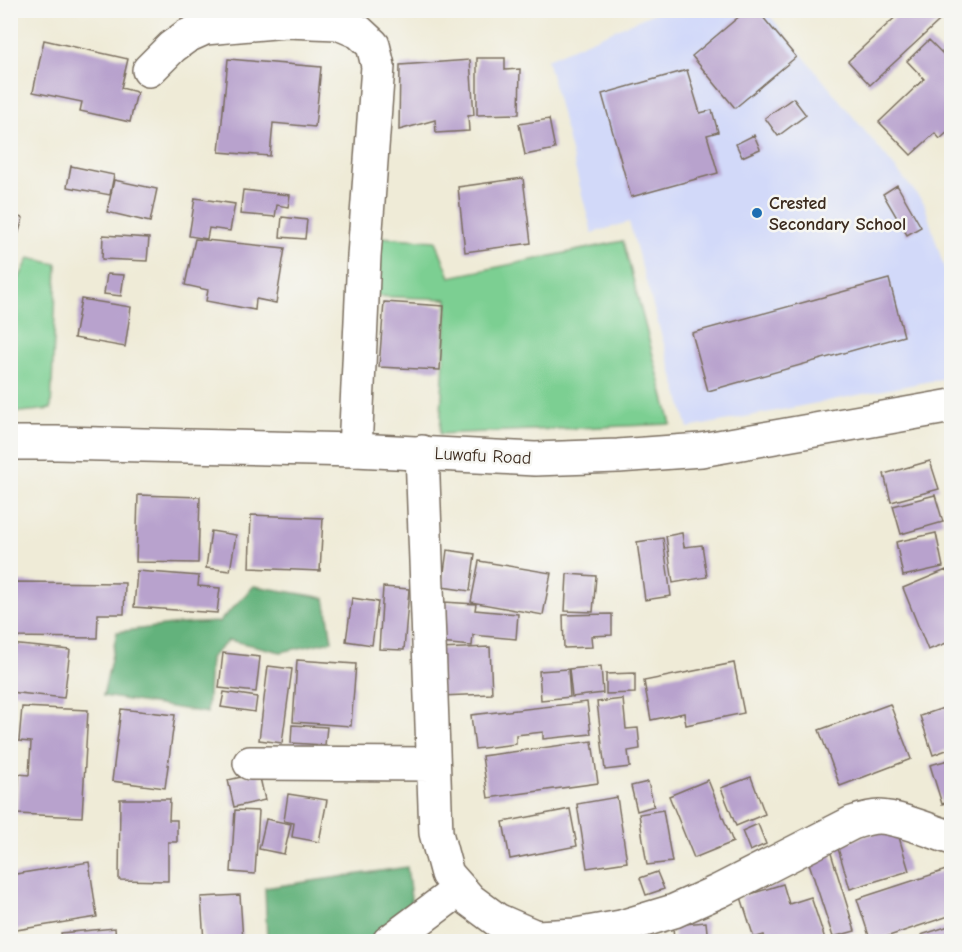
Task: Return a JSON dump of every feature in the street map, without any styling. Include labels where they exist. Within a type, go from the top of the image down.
[{"type":"street","points":[[149,70],[172,47],[187,36],[205,28],[286,21],[338,23],[360,32],[373,45],[378,66],[363,256],[355,450]]},
{"type":"street","name":"Luwafu Road","points":[[10,443],[355,450],[535,459],[618,456],[689,451],[951,406]]},
{"type":"street","points":[[422,453],[436,833],[447,874],[470,900],[497,920],[536,939],[610,929],[674,911],[864,819],[892,818],[951,838]]},
{"type":"street","points":[[250,763],[433,764]]},
{"type":"street","points":[[389,942],[460,889]]},
{"type":"shaded area","name":"Crested Secondary School","points":[[659,11],[766,11],[924,203],[951,290],[951,377],[688,428],[629,222],[592,233],[547,59]]},
{"type":"green space","points":[[379,237],[436,241],[450,277],[623,241],[671,424],[440,434],[447,299],[371,296]]},
{"type":"green space","points":[[29,258],[57,264],[51,409],[11,413],[11,295]]},
{"type":"green space","points":[[254,586],[325,598],[332,641],[281,652],[229,640],[210,658],[207,713],[103,696],[117,632],[180,624],[219,622]]},
{"type":"green space","points":[[407,867],[413,914],[373,941],[267,941],[265,888]]},
{"type":"building","points":[[747,10],[757,10],[796,57],[735,108],[692,56]]},
{"type":"building","points":[[903,10],[951,10],[870,85],[848,61]]},
{"type":"building","points":[[44,40],[128,59],[121,88],[137,92],[130,122],[80,111],[82,102],[33,92]]},
{"type":"building","points":[[929,40],[952,63],[952,128],[940,139],[935,133],[911,155],[879,122],[924,79],[907,61]]},
{"type":"building","points":[[477,58],[505,58],[505,70],[520,69],[519,114],[477,115]]},
{"type":"building","points":[[228,59],[321,67],[315,127],[273,123],[270,156],[219,152]]},
{"type":"building","points":[[470,60],[474,115],[468,116],[469,131],[436,133],[435,120],[399,130],[400,65]]},
{"type":"building","points":[[687,70],[700,113],[712,110],[718,132],[707,135],[718,173],[631,197],[602,94]]},
{"type":"building","points":[[793,98],[806,115],[778,136],[765,118]]},
{"type":"building","points":[[549,119],[555,149],[525,155],[519,124]]},
{"type":"building","points":[[754,135],[760,149],[742,157],[736,144]]},
{"type":"building","points":[[71,166],[114,175],[110,195],[67,187]]},
{"type":"building","points":[[523,178],[531,243],[465,252],[458,187]]},
{"type":"building","points":[[114,180],[157,189],[150,222],[107,212]]},
{"type":"building","points":[[897,185],[921,227],[907,235],[883,194]]},
{"type":"building","points":[[243,190],[290,195],[288,207],[277,205],[275,217],[240,214]]},
{"type":"building","points":[[195,198],[235,204],[230,231],[209,228],[207,239],[189,236]]},
{"type":"building","points":[[10,215],[23,218],[11,259],[10,259]]},
{"type":"building","points":[[282,217],[307,220],[305,239],[280,237]]},
{"type":"building","points":[[103,235],[149,238],[147,261],[102,259]]},
{"type":"building","points":[[195,239],[285,248],[276,303],[256,299],[255,310],[206,301],[208,290],[185,285]]},
{"type":"building","points":[[107,274],[124,275],[121,296],[104,294]]},
{"type":"building","points":[[889,279],[904,336],[708,391],[692,333]]},
{"type":"building","points":[[81,299],[131,307],[125,347],[74,338]]},
{"type":"building","points":[[384,302],[444,306],[440,370],[379,367]]},
{"type":"building","points":[[930,461],[939,489],[891,502],[884,474]]},
{"type":"building","points":[[138,495],[200,497],[198,563],[136,562]]},
{"type":"building","points":[[935,495],[943,522],[901,534],[893,506]]},
{"type":"building","points":[[251,515],[323,518],[320,571],[249,568]]},
{"type":"building","points":[[211,531],[236,535],[230,571],[206,568]]},
{"type":"building","points":[[682,533],[684,547],[702,545],[707,577],[673,583],[666,536]]},
{"type":"building","points":[[936,533],[943,567],[903,576],[896,542]]},
{"type":"building","points":[[663,538],[671,596],[645,600],[637,542]]},
{"type":"building","points":[[447,550],[475,554],[470,591],[442,587]]},
{"type":"building","points":[[479,561],[551,573],[543,615],[471,602]]},
{"type":"building","points":[[946,570],[952,583],[952,641],[928,650],[903,588]]},
{"type":"building","points":[[137,571],[199,576],[198,586],[220,588],[217,613],[134,607]]},
{"type":"building","points":[[567,574],[596,576],[593,612],[565,611]]},
{"type":"building","points":[[10,582],[125,583],[124,614],[98,614],[97,638],[10,637]]},
{"type":"building","points":[[383,587],[409,589],[404,650],[379,649]]},
{"type":"building","points":[[352,598],[378,602],[372,645],[346,641]]},
{"type":"building","points":[[443,602],[476,604],[475,610],[518,614],[516,639],[473,635],[472,646],[439,643]]},
{"type":"building","points":[[612,614],[612,635],[591,636],[592,647],[564,648],[563,615]]},
{"type":"building","points":[[10,644],[70,650],[64,698],[10,692]]},
{"type":"building","points":[[490,647],[492,694],[439,696],[438,649]]},
{"type":"building","points":[[223,653],[260,657],[256,692],[219,688]]},
{"type":"building","points":[[297,660],[356,664],[351,726],[293,722]]},
{"type":"building","points":[[734,663],[744,713],[686,725],[684,713],[651,720],[644,681]]},
{"type":"building","points":[[268,666],[292,669],[282,743],[259,740]]},
{"type":"building","points":[[601,666],[603,693],[572,697],[569,669]]},
{"type":"building","points":[[568,669],[570,697],[541,700],[539,671]]},
{"type":"building","points":[[635,673],[635,693],[606,694],[606,674]]},
{"type":"building","points":[[224,692],[257,697],[255,712],[221,707]]},
{"type":"building","points":[[623,699],[626,729],[638,728],[640,749],[628,751],[630,767],[605,770],[597,702]]},
{"type":"building","points":[[587,702],[591,734],[543,739],[543,732],[516,735],[516,744],[475,749],[471,715]]},
{"type":"building","points":[[890,704],[911,759],[840,786],[819,730]]},
{"type":"building","points":[[952,705],[952,748],[933,755],[920,716]]},
{"type":"building","points":[[22,707],[88,710],[82,817],[17,814],[19,774],[29,775],[31,742],[19,741]]},
{"type":"building","points":[[121,709],[175,715],[165,788],[112,781]]},
{"type":"building","points":[[292,725],[327,727],[325,745],[291,743]]},
{"type":"building","points":[[592,741],[598,783],[488,798],[482,756]]},
{"type":"building","points":[[952,759],[952,801],[942,804],[930,765]]},
{"type":"building","points":[[259,773],[265,800],[234,807],[228,780]]},
{"type":"building","points":[[751,777],[765,814],[736,826],[721,788]]},
{"type":"building","points":[[708,780],[733,842],[694,858],[669,796]]},
{"type":"building","points":[[648,782],[654,806],[637,811],[631,786]]},
{"type":"building","points":[[288,794],[327,800],[319,842],[292,837],[294,823],[284,821]]},
{"type":"building","points":[[617,797],[627,862],[587,868],[577,804]]},
{"type":"building","points":[[120,799],[170,799],[169,820],[177,820],[177,842],[168,842],[168,881],[119,880]]},
{"type":"building","points":[[570,809],[577,846],[510,859],[503,822]]},
{"type":"building","points":[[235,810],[259,811],[255,874],[231,872]]},
{"type":"building","points":[[663,810],[672,862],[647,865],[639,814]]},
{"type":"building","points":[[266,819],[291,824],[284,854],[259,849]]},
{"type":"building","points":[[758,824],[766,844],[750,851],[742,831]]},
{"type":"building","points":[[896,827],[909,871],[850,889],[837,845]]},
{"type":"building","points":[[830,850],[855,931],[833,937],[807,857]]},
{"type":"building","points":[[89,862],[97,917],[10,931],[10,875]]},
{"type":"building","points":[[952,868],[952,915],[871,942],[857,899]]},
{"type":"building","points":[[657,872],[664,889],[646,895],[640,878]]},
{"type":"building","points":[[783,884],[789,904],[811,897],[826,942],[766,942],[764,935],[754,938],[741,897]]},
{"type":"building","points":[[240,895],[243,941],[204,942],[201,897]]},
{"type":"building","points":[[706,922],[708,942],[674,942],[673,925]]},
{"type":"building","points":[[952,925],[952,942],[923,942],[921,935]]},
{"type":"building","points":[[115,928],[116,942],[62,942],[61,933]]},
{"type":"place","name":"Crested Secondary School","points":[[757,213]]}]
